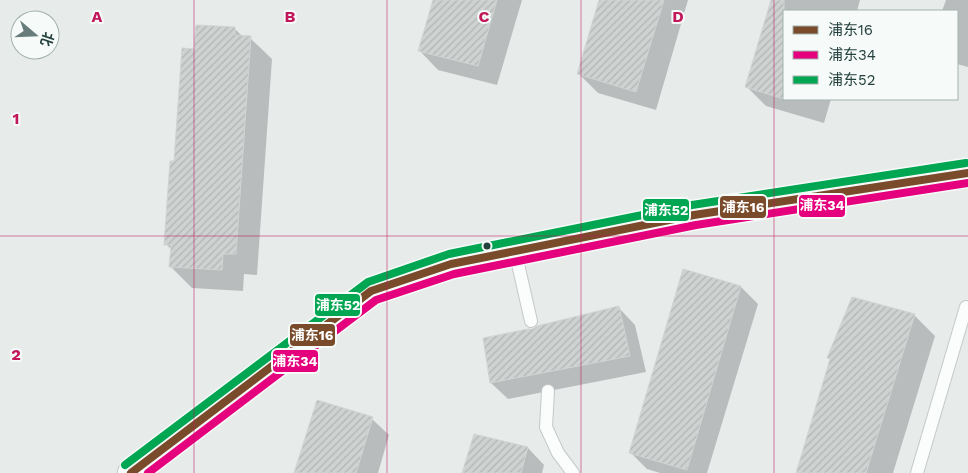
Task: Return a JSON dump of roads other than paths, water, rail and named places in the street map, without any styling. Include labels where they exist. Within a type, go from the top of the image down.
[{"type":"street","points":[[131,473],[371,291],[451,264],[694,215],[968,173]]},
{"type":"lane","points":[[515,251],[531,321]]},
{"type":"lane","points":[[917,473],[966,307]]},
{"type":"lane","points":[[548,391],[546,426],[558,452],[573,473]]}]
